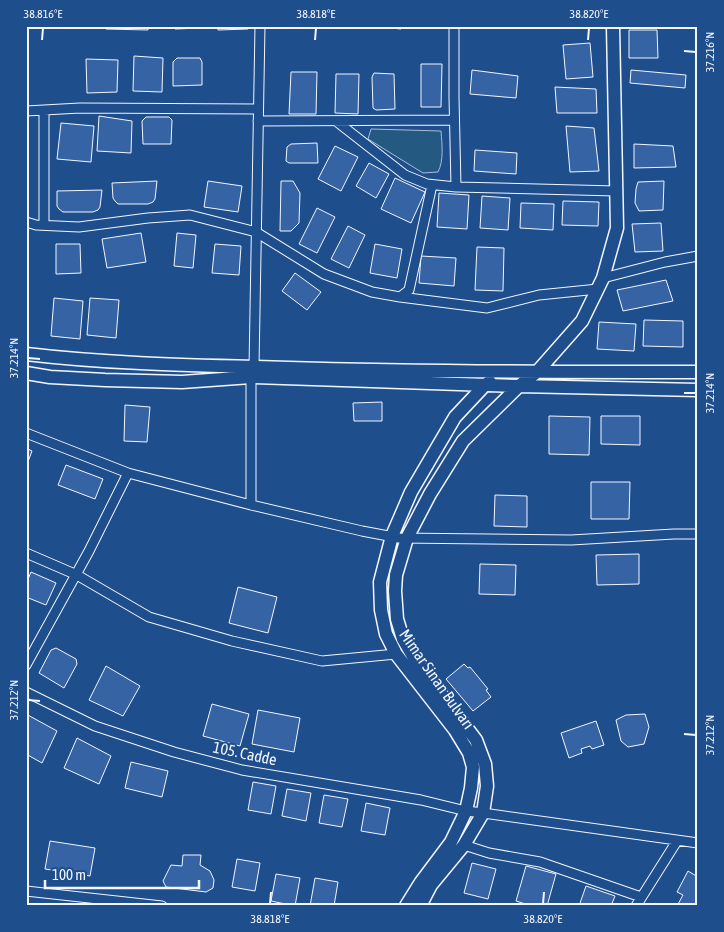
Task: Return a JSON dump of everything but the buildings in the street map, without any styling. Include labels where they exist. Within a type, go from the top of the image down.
[{"type":"main road","name":"Mimar Sinan Bulvarı","points":[[420,906],[431,885],[464,845],[483,814],[487,786],[485,764],[476,740],[414,658],[403,639],[397,619],[396,575],[407,538],[430,494],[463,441],[537,372],[582,321],[600,283],[617,228],[613,26]]},
{"type":"main road","points":[[26,354],[66,359],[180,365],[253,372],[485,385],[698,390]]},
{"type":"main road","points":[[26,373],[50,377],[96,380],[182,382],[253,372],[698,372]]},
{"type":"main road","name":"Mimar Sinan Bulvarı","points":[[406,906],[421,882],[451,842],[466,811],[473,767],[469,753],[455,730],[396,654],[386,634],[380,610],[380,582],[392,536],[411,492],[455,417],[485,385],[507,372]]},
{"type":"street","points":[[251,505],[260,26]]},
{"type":"street","points":[[454,26],[456,187]]},
{"type":"street","points":[[26,110],[80,108],[258,109]]},
{"type":"street","points":[[44,110],[44,225]]},
{"type":"street","points":[[336,120],[405,175],[427,184],[456,187],[616,191]]},
{"type":"street","points":[[258,121],[454,120]]},
{"type":"street","points":[[400,297],[408,290],[432,185]]},
{"type":"street","points":[[26,222],[36,225],[78,227],[190,215],[256,232],[324,274],[372,292],[487,308],[600,283],[665,262],[698,256]]},
{"type":"street","points":[[26,433],[128,473],[251,505],[362,531],[392,536],[407,538],[571,540],[698,534]]},
{"type":"street","points":[[26,664],[90,552],[128,473]]},
{"type":"street","points":[[26,553],[76,575],[150,617],[232,641],[322,661],[396,654]]},
{"type":"street","name":"105. Cadde","points":[[26,692],[95,726],[174,752],[242,770],[421,800],[483,814],[698,843]]},
{"type":"street","points":[[636,906],[678,840]]},
{"type":"street","points":[[464,845],[489,853],[540,862],[642,897]]},
{"type":"street","points":[[26,891],[162,906]]},
{"type":"shaded area","points":[[371,129],[441,131],[442,157],[438,172],[423,173],[368,139]]}]
